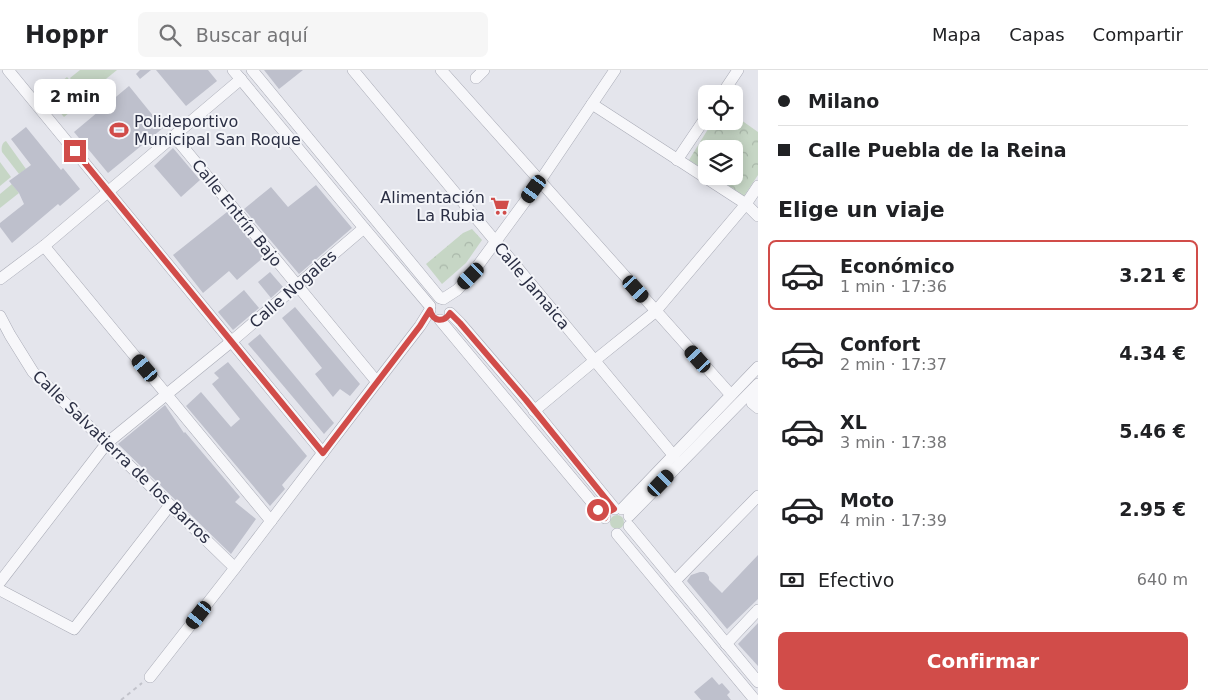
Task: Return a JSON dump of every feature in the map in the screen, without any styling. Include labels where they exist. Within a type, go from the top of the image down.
[{"type":"street","points":[[8,70],[323,453]]},
{"type":"street","points":[[233,70],[605,518],[606,526],[610,532],[617,534],[624,532],[624,515],[674,456],[758,367]]},
{"type":"street","name":"Calle Jamaica","points":[[353,70],[674,456]]},
{"type":"street","points":[[441,70],[731,395]]},
{"type":"street","points":[[150,677],[420,326],[434,314],[435,300],[456,290],[471,276],[540,181],[614,70]]},
{"type":"street","points":[[728,85],[738,70]]},
{"type":"street","points":[[255,71],[441,298],[450,304],[451,311],[460,323],[624,515],[675,581],[758,682]]},
{"type":"street","points":[[0,279],[44,246],[241,79]]},
{"type":"street","points":[[592,104],[746,204],[758,216]]},
{"type":"street","points":[[678,160],[698,129]]},
{"type":"street","name":"Calle Entrín Bajo","points":[[174,136],[377,382]]},
{"type":"street","points":[[534,411],[655,312],[746,204],[758,186]]},
{"type":"street","name":"Calle Nogales","points":[[0,582],[107,443],[232,341],[364,228]]},
{"type":"street","points":[[44,246],[271,521]]},
{"type":"street","points":[[434,314],[445,319],[451,311],[456,290]]},
{"type":"street","name":"Calle Salvatierra de los Barros","points":[[0,316],[33,372],[235,568]]},
{"type":"street","points":[[624,515],[756,392]]},
{"type":"street","points":[[756,392],[752,403],[758,408]]},
{"type":"street","points":[[675,581],[758,496]]},
{"type":"street","points":[[0,590],[74,629],[170,505]]},
{"type":"street","points":[[605,518],[608,512],[624,515]]},
{"type":"street","points":[[617,534],[755,700]]},
{"type":"street","points":[[726,644],[758,610]]},
{"type":"path","points":[[121,700],[150,677]]},
{"type":"green space","points":[[80,70],[117,70],[85,96],[70,78]]},
{"type":"green space","points":[[67,77],[86,99],[64,117],[45,95]]},
{"type":"green space","points":[[743,121],[758,132],[758,175],[744,196],[728,185],[743,185],[743,140],[701,140],[707,130],[743,130]]},
{"type":"green space","points":[[6,141],[26,169],[19,174],[2,152],[2,145]]},
{"type":"green space","points":[[698,145],[698,166],[689,160]]},
{"type":"green space","points":[[0,162],[11,177],[0,186]]},
{"type":"green space","points":[[12,184],[19,193],[0,208],[0,194]]},
{"type":"green space","points":[[472,229],[482,240],[466,263],[442,284],[426,264],[463,233]]},
{"type":"green space","points":[[614,515],[620,515],[624,522],[620,529],[614,529],[610,525],[610,519]]},
{"type":"building","points":[[140,70],[151,70],[140,79],[136,74]]},
{"type":"building","points":[[156,70],[208,70],[217,81],[186,106]]},
{"type":"building","points":[[264,70],[303,70],[279,89]]},
{"type":"building","name":"Polideportivo Municipal San Roque","points":[[129,86],[163,128],[108,173],[74,132]]},
{"type":"building","points":[[26,127],[61,170],[63,168],[80,189],[60,206],[58,204],[12,243],[0,227],[0,223],[24,204],[19,193],[9,181],[31,165],[11,139]]},
{"type":"building","points":[[173,148],[200,180],[181,197],[154,166]]},
{"type":"building","points":[[316,185],[352,228],[299,274],[244,209],[271,187],[288,207]]},
{"type":"building","points":[[227,212],[264,257],[237,280],[229,271],[203,293],[173,255]]},
{"type":"building","points":[[270,272],[283,287],[271,298],[258,282]]},
{"type":"building","points":[[244,290],[259,308],[233,330],[218,312]]},
{"type":"building","points":[[295,307],[360,384],[350,396],[340,389],[333,397],[315,374],[322,368],[282,318]]},
{"type":"building","points":[[260,334],[334,423],[324,434],[248,344]]},
{"type":"building","points":[[228,362],[307,456],[282,485],[285,489],[270,506],[186,406],[201,392],[231,427],[240,419],[212,384],[219,378],[214,373]]},
{"type":"building","points":[[165,405],[184,433],[240,497],[235,502],[256,519],[231,554],[118,444]]},
{"type":"building","points":[[758,555],[758,599],[727,629],[687,581],[691,575],[704,572],[722,593]]},
{"type":"building","points":[[758,623],[758,666],[738,644]]},
{"type":"building","points":[[712,677],[719,685],[722,683],[730,692],[727,695],[731,700],[701,700],[694,692]]},
{"type":"place","name":"Polideportivo Municipal San Roque","points":[[119,130]]},
{"type":"place","name":"Alimentación La Rubia","points":[[500,206]]},
{"type":"route","points":[[75,151],[323,453],[420,326],[430,310],[430,313],[436,319],[440,320],[445,319],[450,313],[526,400],[614,509],[608,512],[605,518],[598,510]]}]
